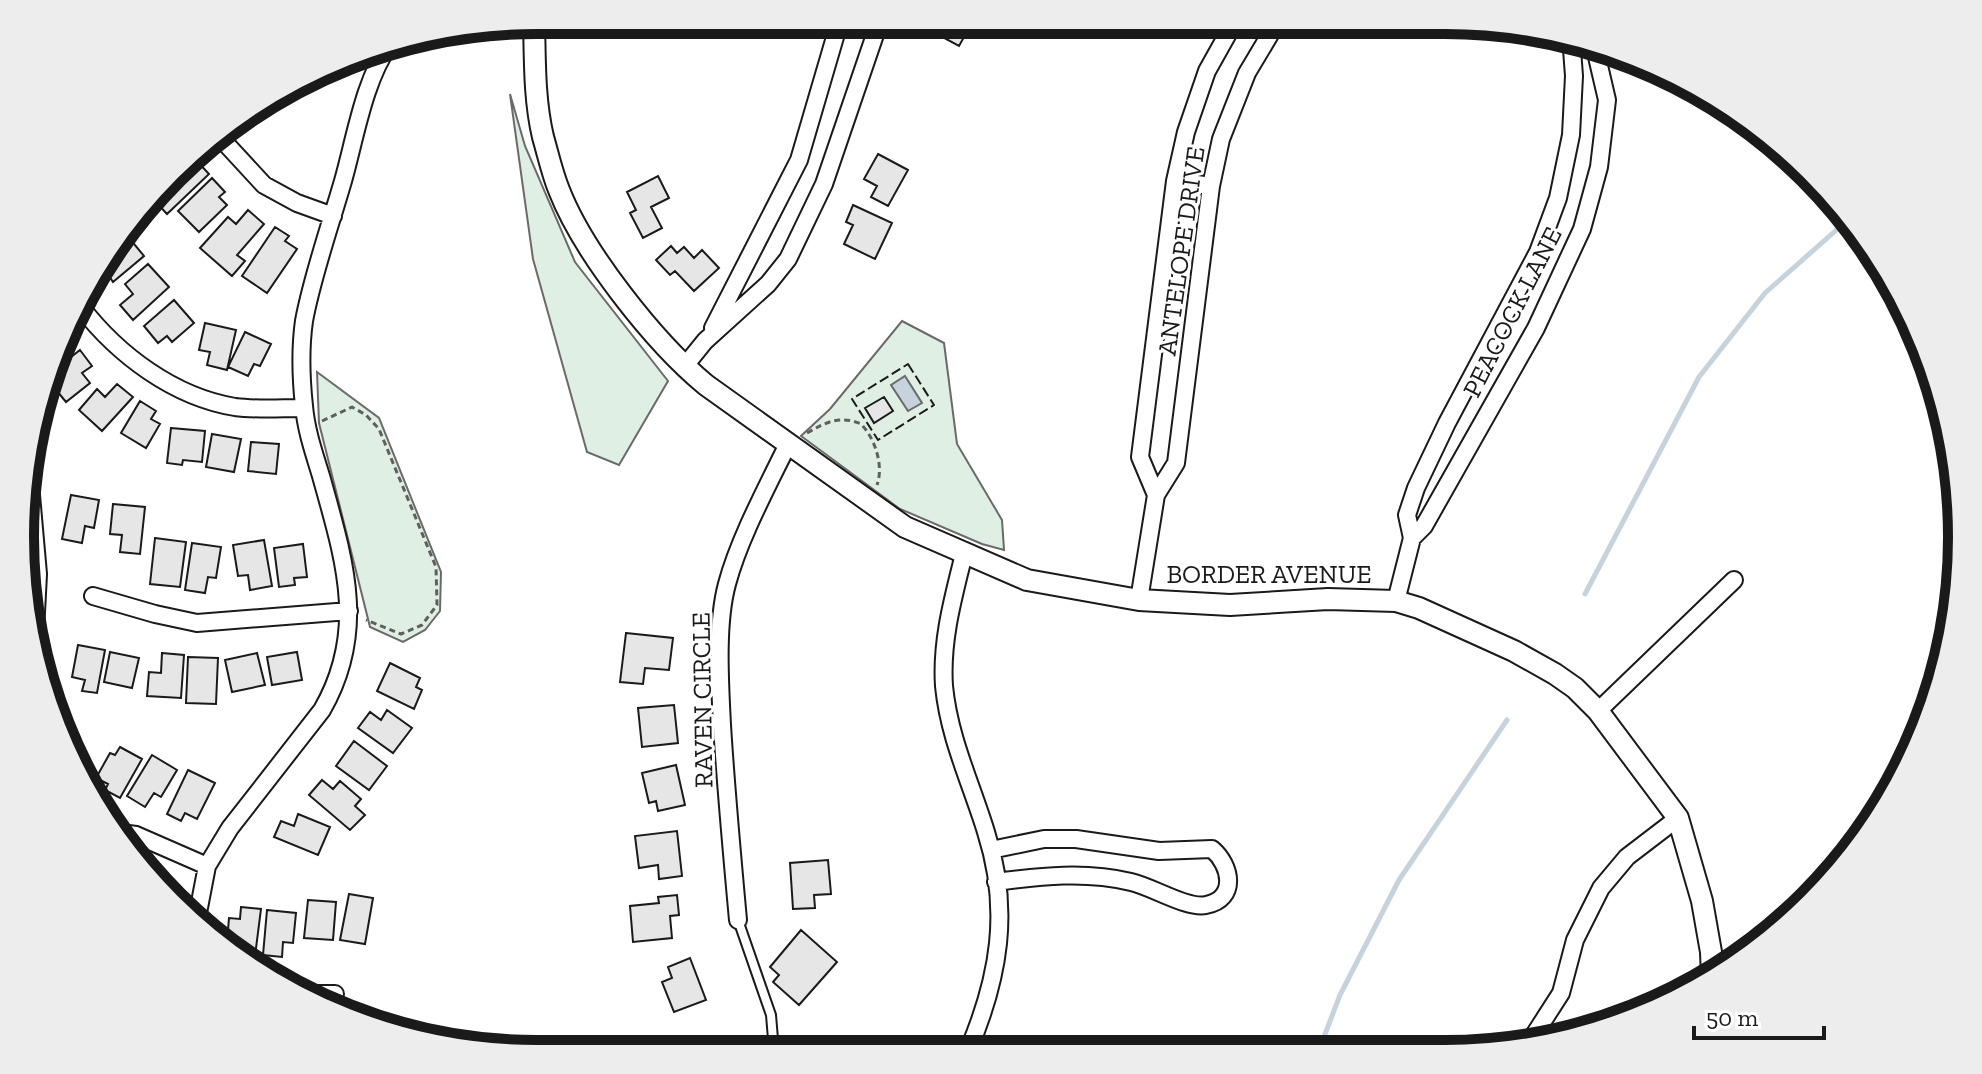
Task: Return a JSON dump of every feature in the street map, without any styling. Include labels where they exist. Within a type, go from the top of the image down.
[{"type":"street","name":"BORDER AVENUE","points":[[534,34],[542,134],[559,191],[593,253],[645,322],[684,367],[905,527],[1027,580],[1139,600],[1230,605],[1328,599],[1396,601],[1419,608],[1514,651],[1575,688],[1598,711],[1678,818],[1702,901],[1711,963]]},
{"type":"street","points":[[705,341],[741,278],[799,160],[836,34]]},
{"type":"street","points":[[684,367],[705,341],[768,284],[788,259],[824,184],[875,34]]},
{"type":"street","name":"ANTELOPE DRIVE","points":[[1156,495],[1140,457],[1175,181],[1186,132],[1207,71],[1228,34]]},
{"type":"street","name":"ANTELOPE DRIVE","points":[[1139,600],[1156,495],[1176,463],[1211,186],[1221,139],[1247,73],[1270,34]]},
{"type":"street","name":"PEACOCK LANE","points":[[1396,601],[1412,538],[1407,515],[1416,488],[1447,423],[1537,255],[1558,198],[1571,135],[1572,50]]},
{"type":"street","name":"PEACOCK LANE","points":[[1412,538],[1424,526],[1536,328],[1582,229],[1599,167],[1607,100],[1597,58]]},
{"type":"street","points":[[199,909],[207,866],[230,828],[322,710],[334,689],[345,658],[349,611],[342,557],[304,408],[301,361],[304,320],[380,59]]},
{"type":"street","points":[[225,143],[264,185],[297,203],[333,216]]},
{"type":"street","points":[[1175,181],[1211,186]]},
{"type":"street","points":[[1537,255],[1564,270]]},
{"type":"street","points":[[87,314],[126,355],[172,385],[235,407],[304,408]]},
{"type":"street","name":"RAVEN CIRCLE","points":[[738,920],[720,690],[723,611],[726,586],[762,497],[788,444]]},
{"type":"street","points":[[34,531],[37,592]]},
{"type":"street","points":[[964,554],[945,633],[944,686],[952,736],[991,850],[1001,934],[985,1012],[973,1040]]},
{"type":"street","points":[[1598,711],[1734,580]]},
{"type":"street","points":[[93,596],[197,623],[349,611]]},
{"type":"street","points":[[1536,1031],[1561,993],[1575,940],[1601,888],[1627,857],[1678,818]]},
{"type":"street","points":[[132,834],[207,866]]},
{"type":"street","points":[[991,850],[1044,839],[1076,839],[1159,851],[1212,849],[1228,869],[1228,886],[1221,898],[1208,905],[1189,906],[1165,893],[1131,882],[1100,877],[1070,875],[996,882]]},
{"type":"street","points":[[328,994],[335,994]]},
{"type":"lane","points":[[738,920],[771,1015],[772,1040]]},
{"type":"path","points":[[322,421],[352,407],[366,415],[379,429],[436,567],[437,605],[422,625],[401,634],[366,620]]},
{"type":"path","points":[[806,434],[833,420],[849,419],[867,426],[877,459],[877,485]]},
{"type":"green space","points":[[510,94],[525,146],[575,262],[668,381],[619,465],[587,452],[533,259]]},
{"type":"green space","points":[[902,321],[944,343],[957,444],[1002,520],[1004,550],[982,544],[900,509],[801,436],[830,409]]},
{"type":"green space","points":[[317,372],[379,418],[441,572],[440,611],[425,630],[403,642],[370,627],[319,423]]},
{"type":"shaded area","points":[[905,376],[922,403],[908,411],[891,385]]},
{"type":"building","points":[[937,34],[966,34],[959,46]]},
{"type":"building","points":[[878,154],[908,170],[888,206],[871,197],[877,186],[864,179]]},
{"type":"building","points":[[200,164],[209,174],[167,214],[159,205]]},
{"type":"building","points":[[658,176],[669,198],[651,207],[662,228],[643,238],[630,213],[636,210],[627,192]]},
{"type":"building","points":[[212,178],[225,192],[219,197],[227,205],[199,232],[178,211]]},
{"type":"building","points":[[853,205],[892,223],[875,259],[844,244],[853,225],[846,222]]},
{"type":"building","points":[[248,210],[264,224],[237,255],[245,261],[232,276],[200,248],[228,217],[236,224]]},
{"type":"building","points":[[275,227],[289,236],[285,241],[297,249],[267,293],[242,276]]},
{"type":"building","points":[[131,241],[144,256],[113,282],[109,276],[104,280]]},
{"type":"building","points":[[671,246],[677,253],[684,247],[694,258],[702,250],[719,268],[694,291],[675,271],[670,275],[656,260]]},
{"type":"building","points":[[148,264],[169,287],[133,320],[120,305],[133,294],[125,284]]},
{"type":"building","points":[[174,300],[194,323],[172,342],[167,336],[158,343],[144,326]]},
{"type":"building","points":[[205,323],[236,330],[227,370],[207,365],[210,352],[199,350]]},
{"type":"building","points":[[245,332],[271,344],[260,366],[254,364],[248,376],[228,367]]},
{"type":"building","points":[[80,350],[92,366],[82,373],[90,383],[66,402],[56,390],[66,361]]},
{"type":"building","points":[[117,384],[133,397],[102,431],[79,410],[97,389],[105,397]]},
{"type":"building","points":[[884,397],[893,411],[874,423],[865,408]]},
{"type":"building","points":[[140,401],[156,411],[151,419],[160,424],[146,448],[121,433]]},
{"type":"building","points":[[171,428],[205,431],[202,462],[183,460],[182,465],[167,463]]},
{"type":"building","points":[[212,434],[241,439],[234,472],[206,467]]},
{"type":"building","points":[[251,442],[279,444],[276,474],[248,471]]},
{"type":"building","points":[[71,495],[99,500],[94,528],[85,526],[82,543],[62,539]]},
{"type":"building","points":[[113,504],[145,507],[140,554],[120,552],[122,535],[110,534]]},
{"type":"building","points":[[155,538],[186,542],[180,587],[150,584]]},
{"type":"building","points":[[264,540],[272,586],[250,590],[248,575],[238,576],[233,545]]},
{"type":"building","points":[[192,543],[221,547],[216,578],[208,577],[205,593],[185,590]]},
{"type":"building","points":[[303,544],[307,577],[294,578],[295,585],[279,587],[274,548]]},
{"type":"building","points":[[626,633],[673,638],[669,670],[645,668],[643,684],[620,682]]},
{"type":"building","points":[[78,645],[105,650],[97,693],[82,691],[85,680],[72,677]]},
{"type":"building","points":[[110,652],[139,658],[132,688],[104,682]]},
{"type":"building","points":[[297,652],[302,680],[272,685],[267,657]]},
{"type":"building","points":[[162,653],[184,655],[181,698],[147,696],[149,672],[161,673]]},
{"type":"building","points":[[257,653],[265,685],[232,692],[225,660]]},
{"type":"building","points":[[188,657],[218,658],[216,704],[186,703]]},
{"type":"building","points":[[390,663],[420,678],[416,687],[422,690],[414,709],[377,691]]},
{"type":"building","points":[[674,705],[678,743],[642,747],[638,708]]},
{"type":"building","points":[[387,710],[412,728],[393,753],[358,728],[370,712],[381,720]]},
{"type":"building","points":[[354,741],[387,766],[369,790],[336,766]]},
{"type":"building","points":[[120,747],[142,759],[120,798],[105,790],[108,784],[96,778],[110,753],[115,755]]},
{"type":"building","points":[[152,755],[177,770],[161,797],[154,793],[145,807],[127,796]]},
{"type":"building","points":[[676,765],[685,805],[658,811],[656,801],[649,803],[642,773]]},
{"type":"building","points":[[188,770],[215,783],[197,819],[185,813],[181,821],[167,814]]},
{"type":"building","points":[[322,780],[333,789],[340,781],[361,799],[355,806],[365,815],[350,830],[309,795]]},
{"type":"building","points":[[298,814],[330,827],[318,855],[274,837],[281,821],[294,826]]},
{"type":"building","points":[[677,831],[682,876],[659,879],[658,865],[639,868],[635,836]]},
{"type":"building","points":[[828,860],[831,894],[814,895],[815,908],[793,909],[790,863]]},
{"type":"building","points":[[349,894],[373,898],[365,944],[340,940]]},
{"type":"building","points":[[677,895],[679,915],[670,916],[672,938],[633,942],[630,906],[659,903],[658,897]]},
{"type":"building","points":[[308,900],[336,902],[333,940],[304,938]]},
{"type":"building","points":[[241,907],[261,909],[255,953],[228,933],[229,918],[240,919]]},
{"type":"building","points":[[267,910],[296,913],[293,943],[283,942],[282,957],[263,955]]},
{"type":"building","points":[[801,930],[837,962],[799,1005],[773,982],[779,975],[770,967]]},
{"type":"building","points":[[690,958],[706,1000],[674,1012],[662,982],[672,978],[668,967]]},
{"type":"waterway","points":[[1585,594],[1699,377],[1765,293],[1840,227]]},
{"type":"waterway","points":[[1323,1040],[1340,995],[1399,880],[1507,720]]},
{"type":"fence","points":[[908,364],[934,405],[878,440],[852,399],[908,364]]}]
